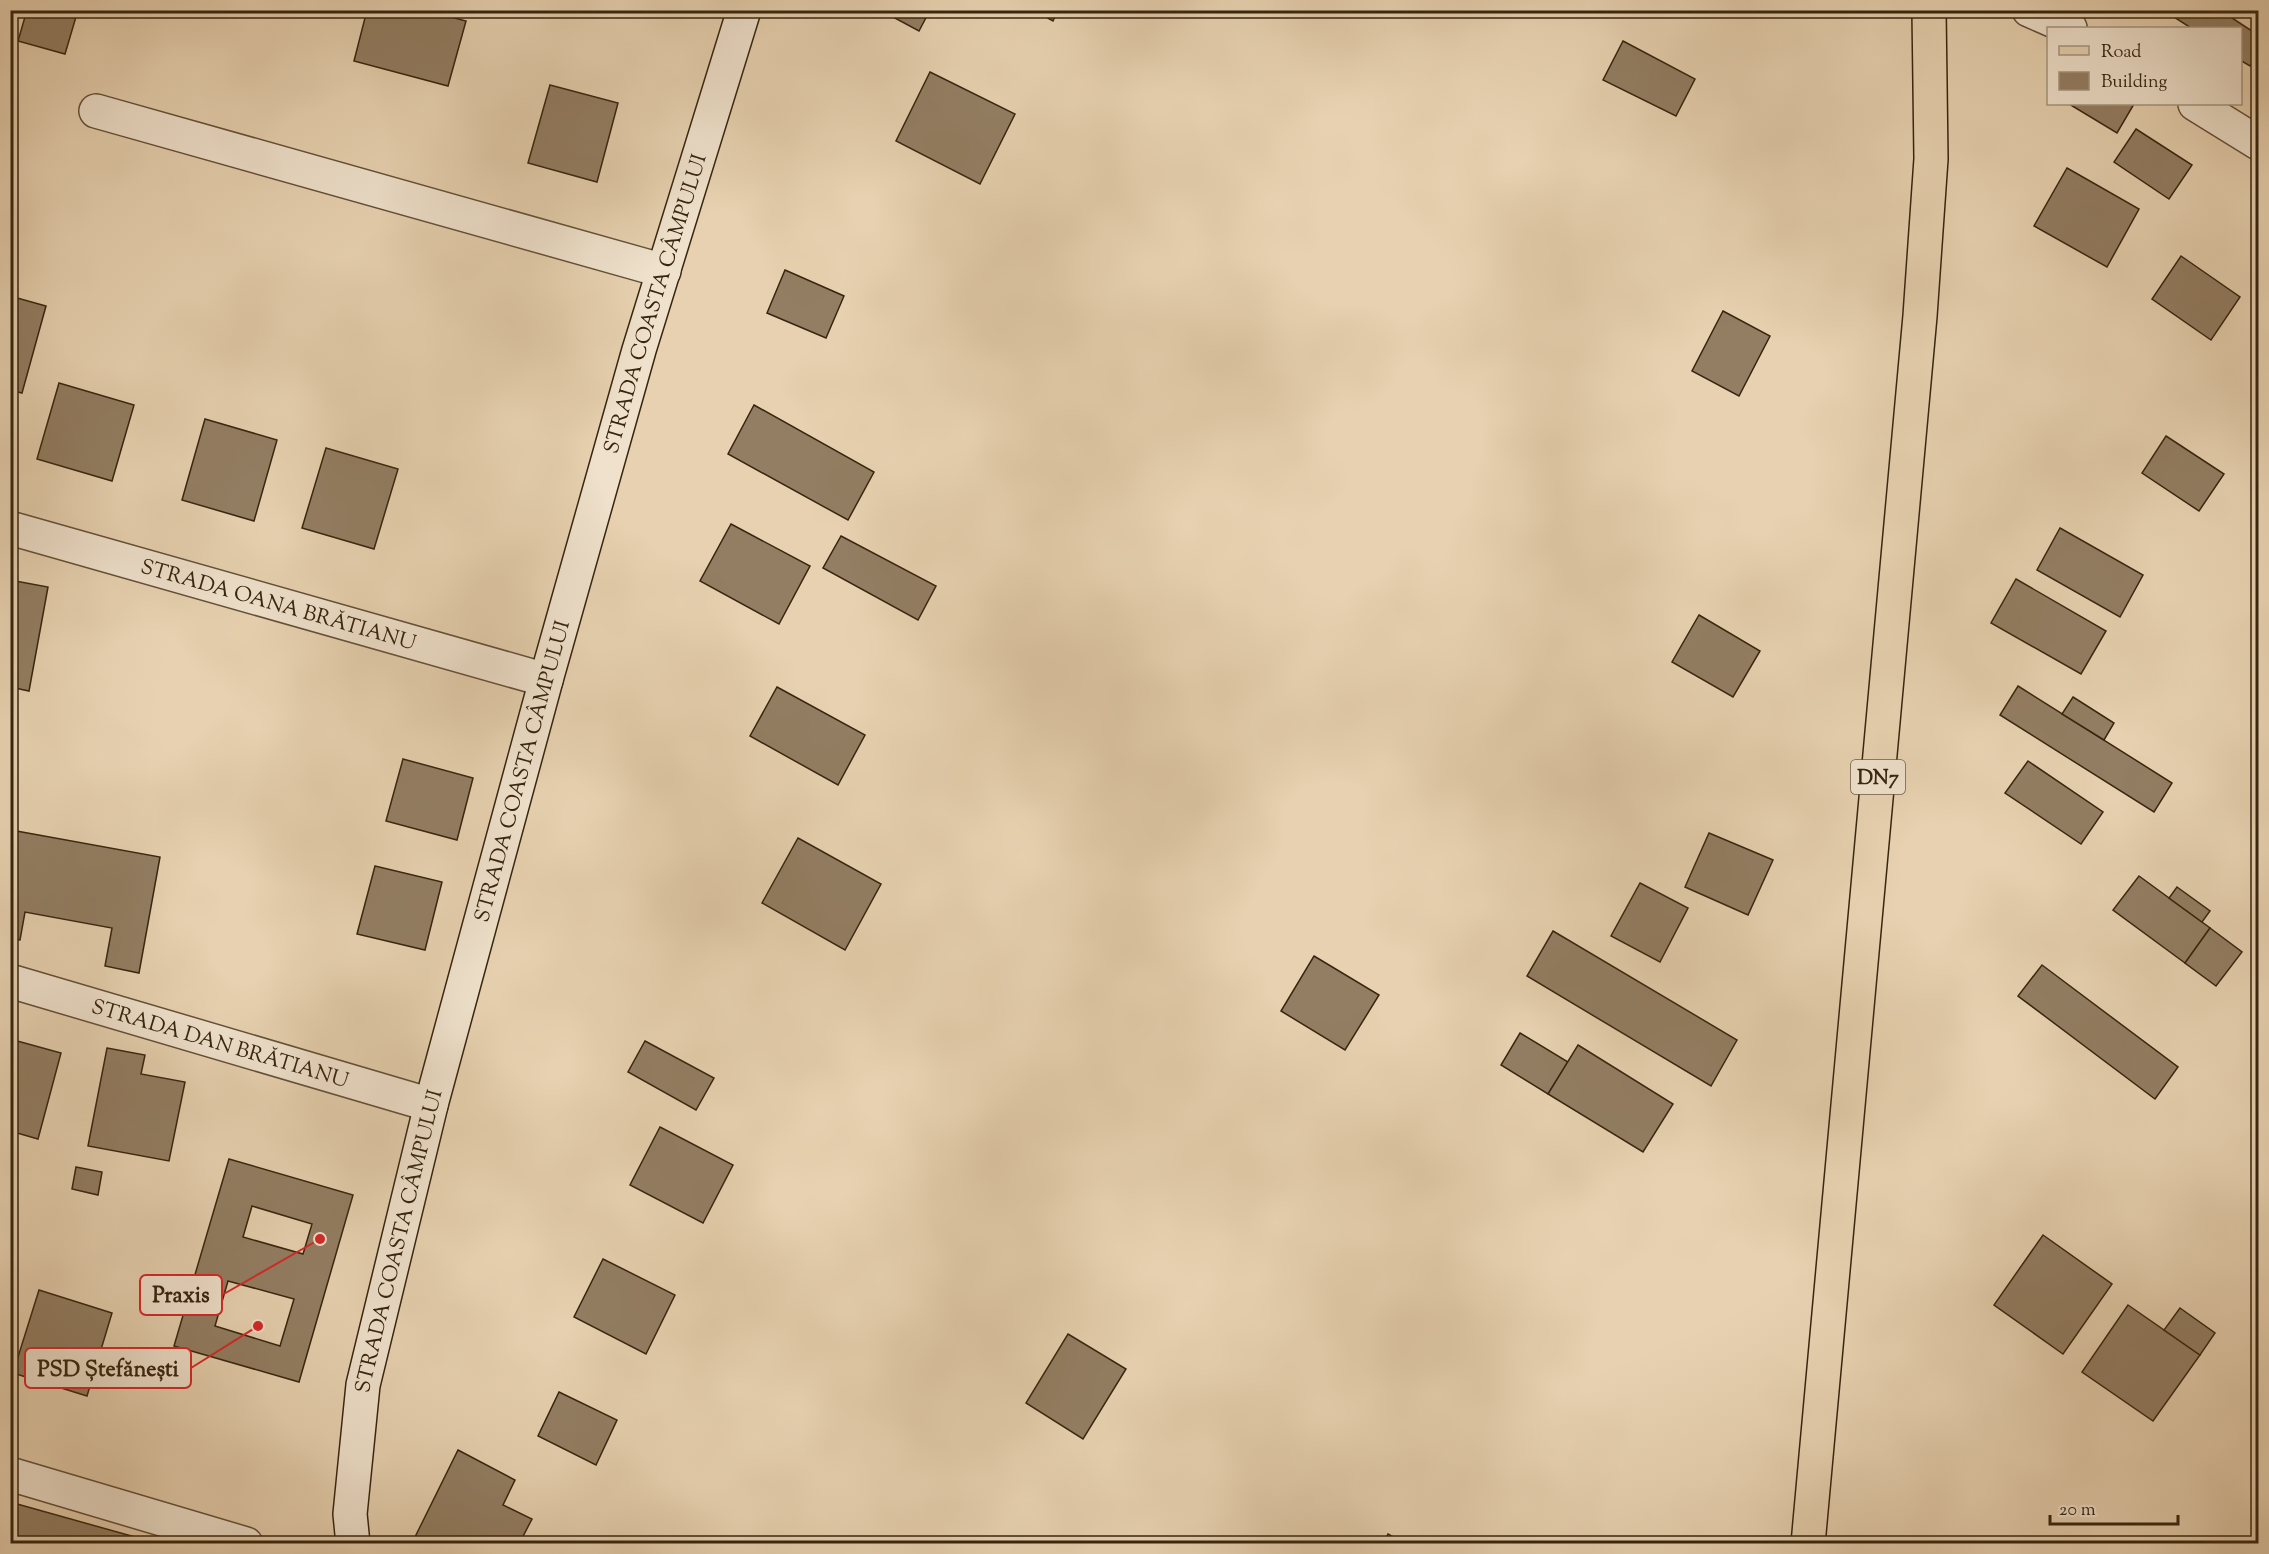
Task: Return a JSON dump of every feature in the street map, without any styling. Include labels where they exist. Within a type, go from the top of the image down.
[{"type":"main road","name":"DN7","points":[[1808,1544],[1920,316],[1930,159],[1929,10]]},
{"type":"street","name":"STRADA COASTA CÂMPULUI","points":[[352,1544],[350,1514],[363,1385],[431,1105],[546,680],[639,350],[744,10]]},
{"type":"street","points":[[2029,10],[2068,27]]},
{"type":"street","points":[[2197,105],[2259,143]]},
{"type":"street","points":[[96,111],[664,271]]},
{"type":"street","name":"STRADA OANA BRĂTIANU","points":[[10,528],[546,680]]},
{"type":"street","name":"STRADA DAN BRĂTIANU","points":[[10,981],[431,1105]]},
{"type":"street","points":[[10,1474],[246,1544]]},
{"type":"building","points":[[27,10],[78,10],[65,54],[18,41]]},
{"type":"building","points":[[367,10],[425,10],[466,21],[448,86],[354,61]]},
{"type":"building","points":[[880,10],[930,10],[919,31]]},
{"type":"building","points":[[1033,10],[1058,10],[1053,21]]},
{"type":"building","points":[[2163,10],[2220,10],[2258,35],[2258,54],[2250,66],[2242,61],[2242,27],[2189,27]]},
{"type":"building","points":[[1623,41],[1695,79],[1676,116],[1603,80]]},
{"type":"building","points":[[930,72],[1015,114],[980,184],[896,141]]},
{"type":"building","points":[[550,85],[618,103],[597,182],[528,163]]},
{"type":"building","points":[[2071,105],[2133,105],[2117,133]]},
{"type":"building","points":[[2136,129],[2192,165],[2169,199],[2114,162]]},
{"type":"building","points":[[2067,168],[2139,209],[2107,267],[2034,226]]},
{"type":"building","points":[[2181,256],[2240,297],[2211,340],[2152,299]]},
{"type":"building","points":[[785,270],[844,296],[826,338],[767,313]]},
{"type":"building","points":[[10,296],[46,306],[22,393],[10,390]]},
{"type":"building","points":[[1723,311],[1770,336],[1739,396],[1692,371]]},
{"type":"building","points":[[59,383],[134,405],[112,481],[37,459]]},
{"type":"building","points":[[754,405],[874,472],[848,520],[728,454]]},
{"type":"building","points":[[205,419],[277,440],[254,521],[182,500]]},
{"type":"building","points":[[2166,436],[2224,474],[2199,511],[2142,473]]},
{"type":"building","points":[[326,448],[398,469],[374,549],[302,528]]},
{"type":"building","points":[[731,524],[810,566],[779,624],[700,581]]},
{"type":"building","points":[[2060,528],[2143,575],[2120,617],[2037,570]]},
{"type":"building","points":[[841,536],[936,586],[918,620],[823,568]]},
{"type":"building","points":[[2016,579],[2106,631],[2081,674],[1991,623]]},
{"type":"building","points":[[10,580],[48,587],[29,691],[10,687]]},
{"type":"building","points":[[1699,615],[1760,651],[1733,697],[1672,662]]},
{"type":"building","points":[[2018,686],[2172,783],[2154,812],[2000,715]]},
{"type":"building","points":[[777,687],[865,735],[838,785],[750,736]]},
{"type":"building","points":[[2073,697],[2114,723],[2104,740],[2062,714]]},
{"type":"building","points":[[403,759],[473,778],[457,840],[386,821]]},
{"type":"building","points":[[2028,761],[2103,812],[2081,844],[2005,793]]},
{"type":"building","points":[[11,830],[160,857],[139,973],[105,966],[112,928],[25,912],[20,940],[10,939]]},
{"type":"building","points":[[1709,833],[1773,860],[1748,915],[1685,887]]},
{"type":"building","points":[[798,838],[881,884],[845,950],[762,903]]},
{"type":"building","points":[[375,866],[442,882],[425,950],[357,934]]},
{"type":"building","points":[[2139,876],[2210,928],[2185,963],[2113,910]]},
{"type":"building","points":[[1640,883],[1688,908],[1660,962],[1611,936]]},
{"type":"building","points":[[2177,887],[2210,911],[2202,922],[2169,898]]},
{"type":"building","points":[[2210,928],[2242,952],[2216,986],[2185,963]]},
{"type":"building","points":[[1553,931],[1737,1040],[1711,1086],[1527,976]]},
{"type":"building","points":[[1314,956],[1379,995],[1345,1050],[1281,1011]]},
{"type":"building","points":[[2042,965],[2178,1067],[2155,1099],[2018,996]]},
{"type":"building","points":[[1520,1033],[1568,1062],[1548,1094],[1501,1065]]},
{"type":"building","points":[[10,1039],[61,1053],[38,1139],[10,1131]]},
{"type":"building","points":[[645,1041],[714,1078],[696,1110],[628,1072]]},
{"type":"building","points":[[1578,1045],[1673,1104],[1643,1152],[1548,1094]]},
{"type":"building","points":[[107,1048],[145,1055],[141,1074],[185,1082],[169,1161],[88,1146]]},
{"type":"building","points":[[660,1127],[733,1165],[703,1223],[630,1185]]},
{"type":"building","points":[[229,1159],[353,1195],[299,1382],[174,1346]],"holes":[[[252,1206],[312,1224],[303,1254],[243,1237]],[[228,1281],[294,1299],[280,1346],[215,1326]]]},
{"type":"building","points":[[76,1167],[102,1172],[98,1195],[72,1189]]},
{"type":"building","points":[[2043,1235],[2112,1284],[2063,1354],[1994,1305]]},
{"type":"building","points":[[603,1259],[675,1295],[646,1354],[574,1317]]},
{"type":"building","points":[[39,1290],[112,1313],[87,1396],[13,1373]]},
{"type":"building","points":[[2128,1305],[2200,1355],[2153,1421],[2082,1372]]},
{"type":"building","points":[[2180,1308],[2215,1333],[2200,1355],[2164,1330]]},
{"type":"building","points":[[1068,1334],[1126,1369],[1083,1439],[1026,1403]]},
{"type":"building","points":[[559,1392],[617,1420],[596,1465],[538,1436]]},
{"type":"building","points":[[458,1450],[515,1480],[503,1505],[532,1519],[519,1544],[428,1544],[415,1537]]},
{"type":"building","points":[[10,1502],[160,1544],[10,1544]]},
{"type":"building","points":[[1388,1534],[1405,1544],[1383,1544]]},
{"type":"place","name":"Praxis","points":[[320,1239]]},
{"type":"place","name":"PSD Ștefănești","points":[[258,1326]]}]
